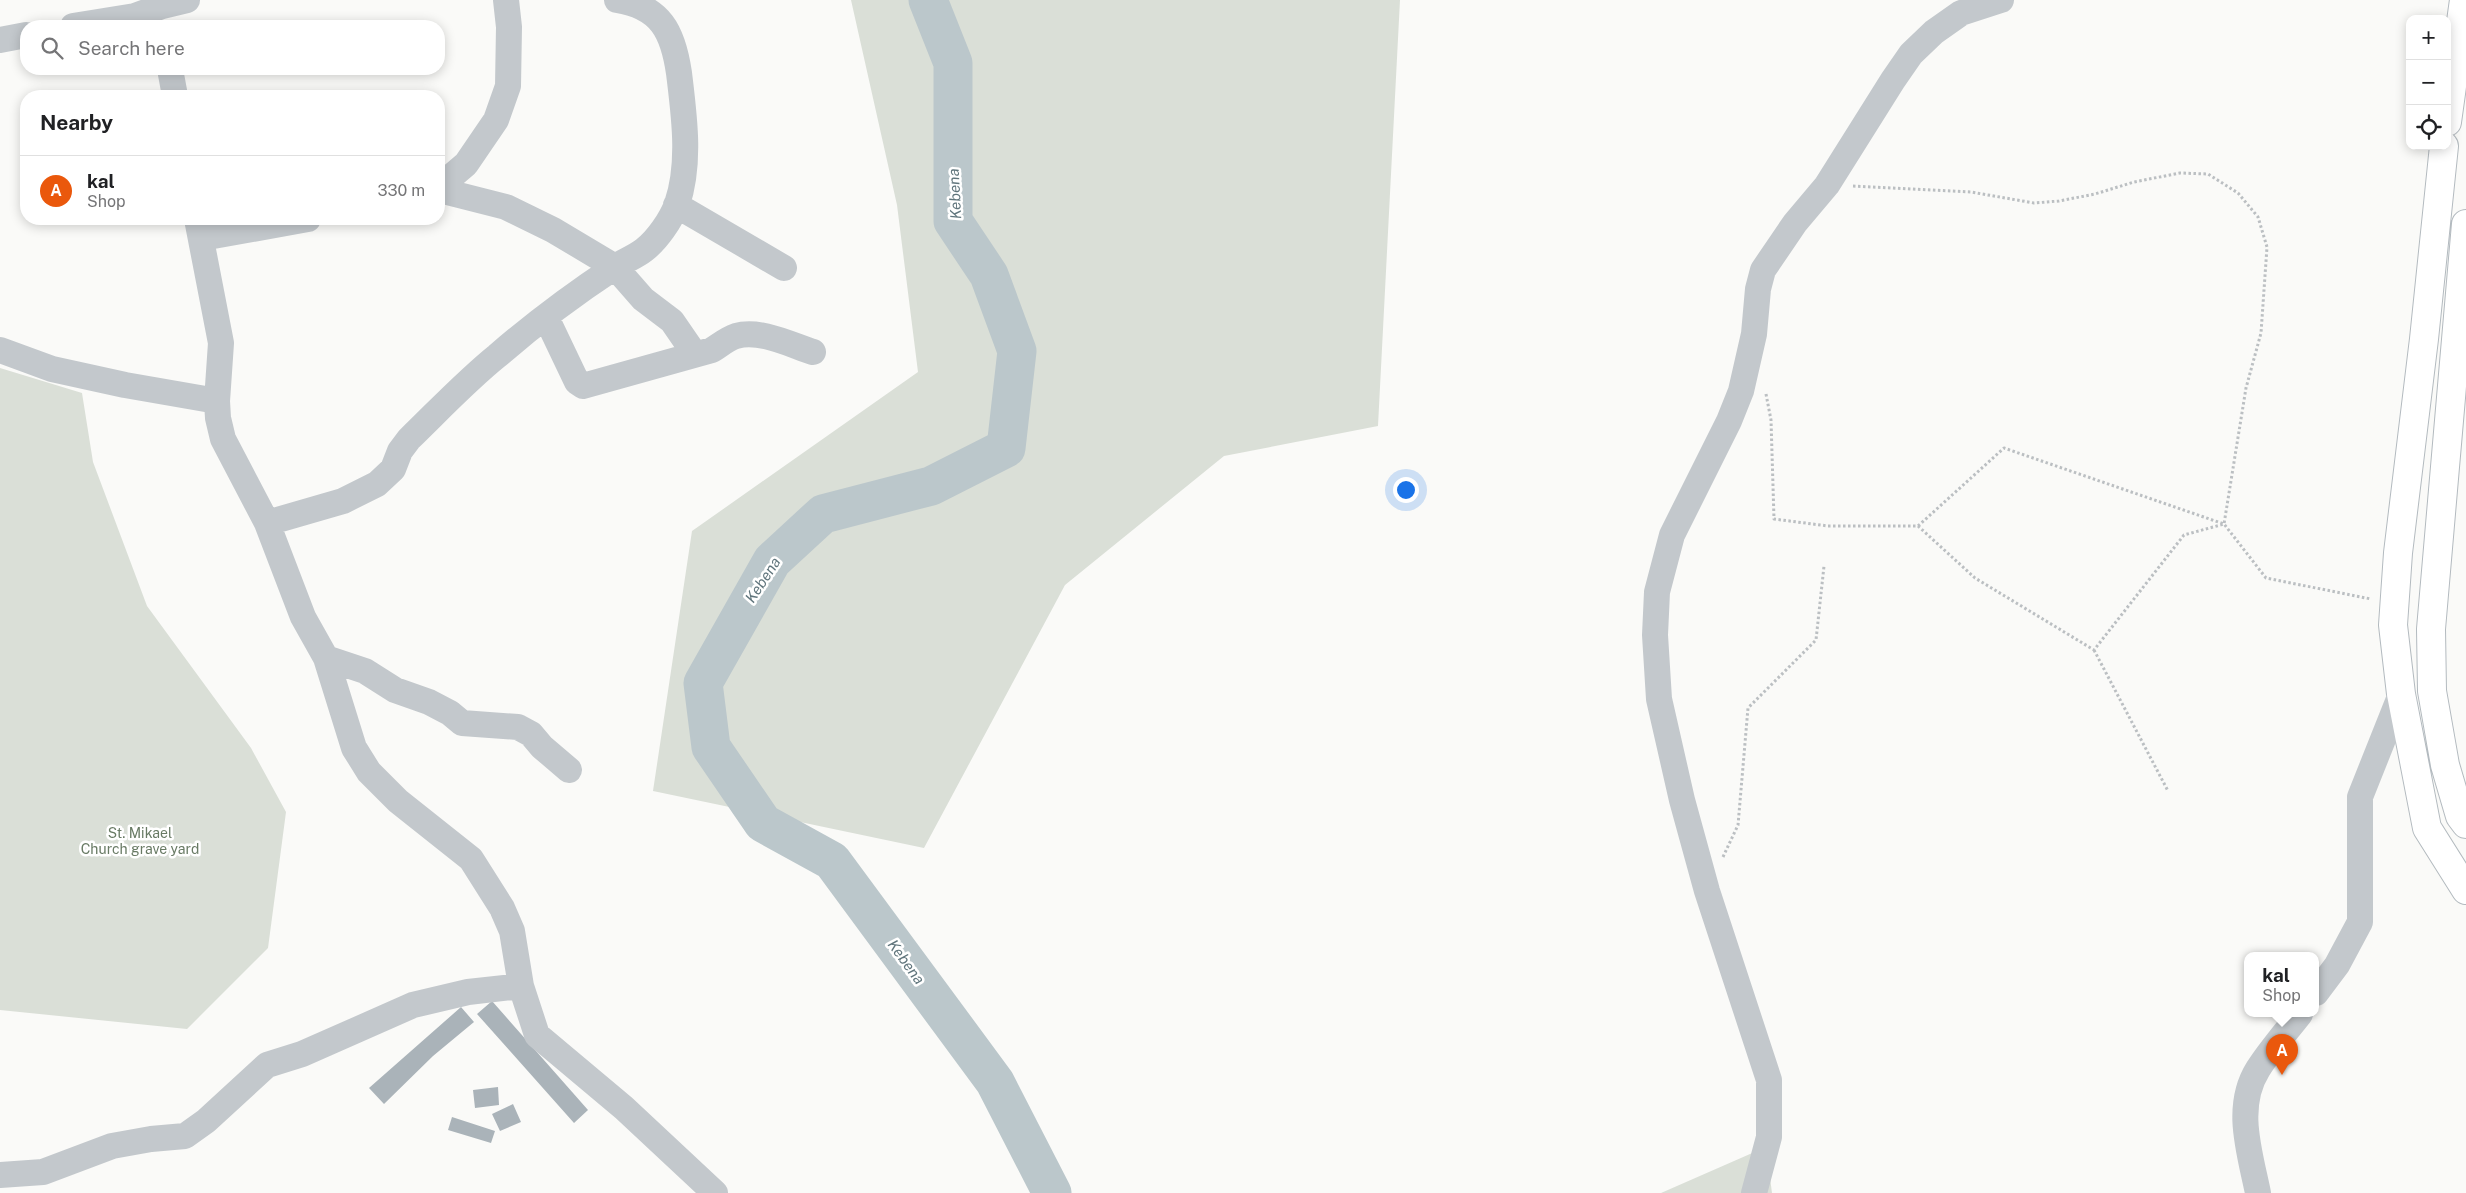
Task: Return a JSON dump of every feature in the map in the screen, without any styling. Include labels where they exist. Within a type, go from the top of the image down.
[{"type":"main road","points":[[2449,105],[2464,0]]},
{"type":"main road","points":[[2444,150],[2393,604],[2393,625],[2401,694],[2427,828],[2466,890]]},
{"type":"main road","points":[[2466,224],[2431,629],[2432,691],[2444,765],[2460,816],[2466,824]]},
{"type":"street","points":[[110,20],[163,11],[187,0]]},
{"type":"street","points":[[445,183],[466,164],[496,120],[508,86],[509,27],[506,0]]},
{"type":"street","points":[[1754,1193],[1769,1137],[1769,1080],[1707,891],[1682,800],[1659,698],[1655,635],[1657,592],[1672,535],[1729,422],[1741,392],[1754,334],[1758,289],[1762,270],[1780,243],[1827,185],[1892,80],[1912,54],[1934,32],[1961,13],[2001,0]]},
{"type":"street","points":[[267,523],[343,501],[377,484],[393,469],[400,451],[409,439],[496,356],[615,267],[644,250],[660,232],[676,205],[684,160],[685,121],[677,59],[667,29],[660,20],[628,1]]},
{"type":"street","points":[[0,40],[20,36]]},
{"type":"street","points":[[171,75],[173,90]]},
{"type":"street","points":[[445,190],[506,207],[553,230],[615,267],[643,300],[672,321],[694,353]]},
{"type":"street","points":[[676,205],[784,268]]},
{"type":"street","points":[[235,225],[199,228],[221,343],[217,401],[218,418],[223,439],[267,523],[303,617],[326,658],[354,748],[369,772],[398,801],[471,859],[502,908],[512,931],[521,986],[537,1036],[624,1108],[715,1193]]},
{"type":"street","points":[[546,318],[576,382],[583,386],[694,353],[712,350],[728,339],[744,335],[780,342],[813,352]]},
{"type":"street","points":[[0,350],[52,369],[125,385],[217,401]]},
{"type":"street","points":[[326,658],[365,671],[395,690],[429,702],[450,713],[462,723],[518,727],[531,734],[542,747],[569,770]]},
{"type":"street","points":[[2319,989],[2337,965],[2360,922],[2360,797],[2401,694]]},
{"type":"street","points":[[0,1175],[43,1172],[112,1146],[151,1139],[185,1136],[206,1122],[267,1066],[302,1054],[413,1005],[468,992],[521,986]]},
{"type":"street","points":[[2258,1193],[2245,1128],[2246,1099],[2257,1070],[2298,1017]]},
{"type":"path","points":[[1827,185],[1971,192],[2034,203],[2086,196],[2134,182],[2180,173],[2208,174],[2238,193],[2258,217],[2267,247],[2261,333],[2246,388],[2224,524]]},
{"type":"path","points":[[1765,392],[1771,420],[1774,519],[1828,526],[1918,526],[2004,448],[2224,524],[2266,578],[2393,604]]},
{"type":"path","points":[[2094,650],[2184,535],[2224,524]]},
{"type":"path","points":[[1918,526],[1974,578],[2094,650],[2168,791]]},
{"type":"path","points":[[1722,858],[1738,825],[1748,708],[1816,640],[1824,566]]},
{"type":"green space","points":[[851,0],[1400,0],[1378,426],[1224,456],[1065,585],[924,848],[653,791],[692,531],[918,372],[897,205]]},
{"type":"green space","name":"St. Mikael Church grave yard","points":[[0,368],[82,393],[93,462],[147,606],[251,748],[286,812],[268,948],[187,1029],[0,1010]]},
{"type":"green space","points":[[1766,1147],[1772,1193],[1661,1193]]},
{"type":"building","points":[[492,1001],[588,1110],[574,1123],[477,1014]]},
{"type":"building","points":[[461,1007],[474,1022],[433,1056],[384,1104],[369,1088]]},
{"type":"building","points":[[498,1087],[499,1105],[475,1108],[473,1090]]},
{"type":"building","points":[[513,1104],[521,1122],[500,1131],[492,1114]]},
{"type":"building","points":[[452,1117],[495,1131],[491,1143],[448,1130]]},
{"type":"waterway","name":"Kebena","points":[[928,0],[953,63],[953,221],[989,275],[1017,351],[1006,448],[931,486],[823,514],[772,561],[703,683],[711,747],[763,823],[832,861],[995,1082],[1052,1193]]},
{"type":"place","name":"kal","points":[[2282,1075]]}]
